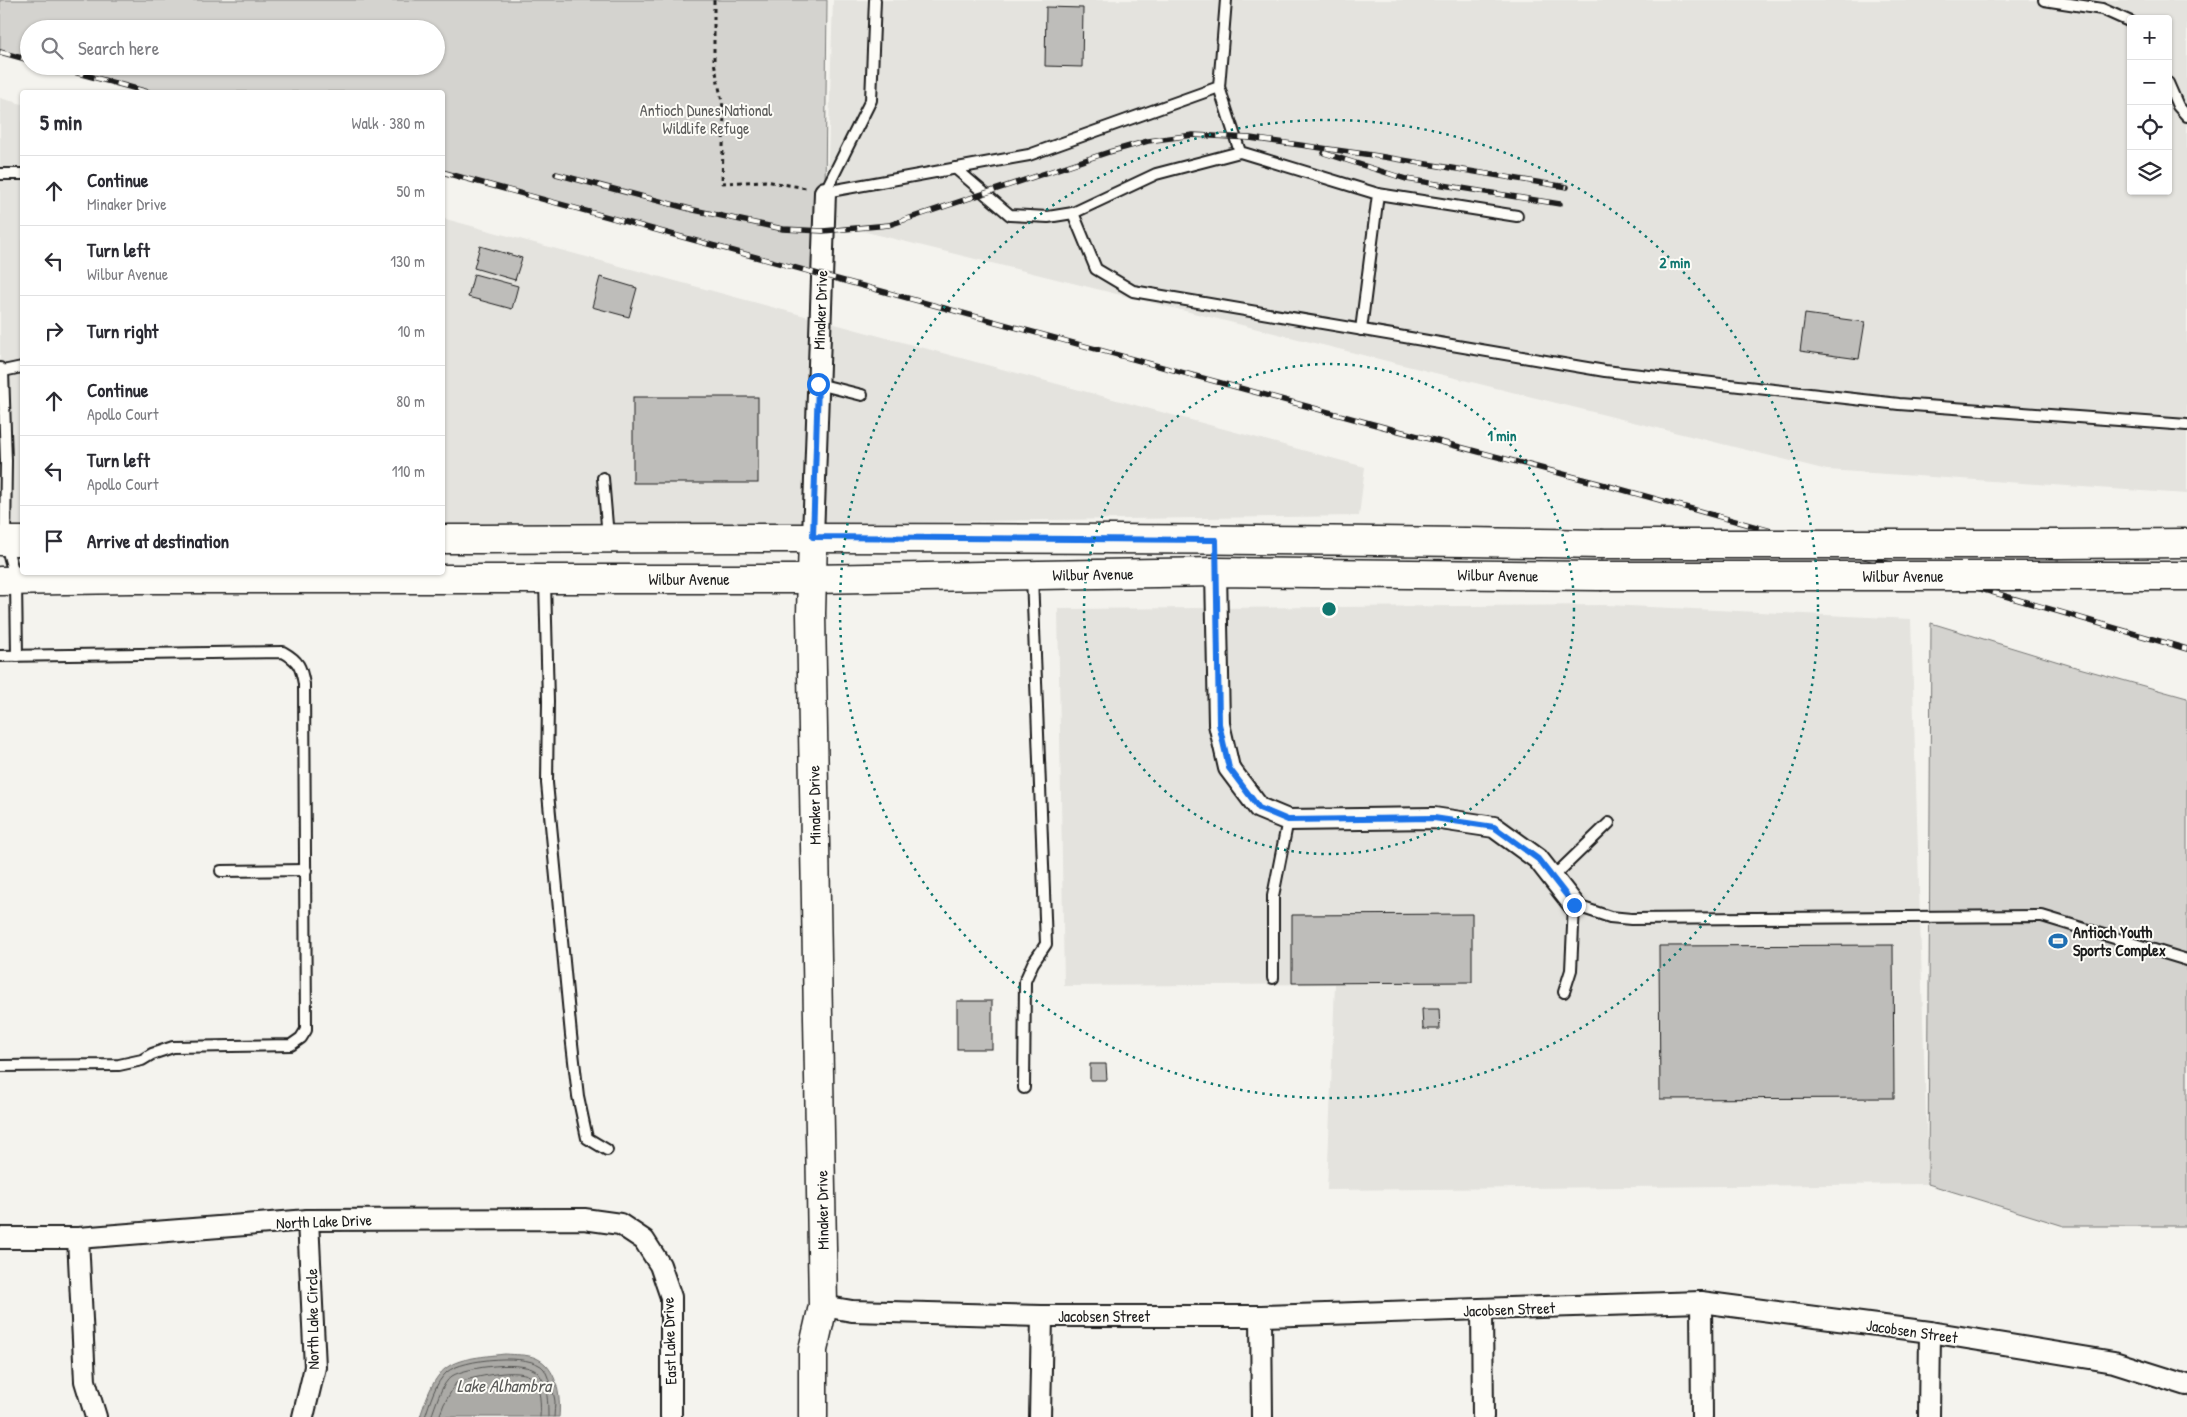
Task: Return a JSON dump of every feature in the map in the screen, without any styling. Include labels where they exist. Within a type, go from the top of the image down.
[{"type":"main road","name":"Wilbur Avenue","points":[[445,539],[813,537],[1600,544],[2187,543]]},
{"type":"main road","name":"Minaker Drive","points":[[813,537],[811,579],[824,1306],[813,1350],[813,1417]]},
{"type":"main road","points":[[1216,540],[1216,572]]},
{"type":"main road","name":"Wilbur Avenue","points":[[8,581],[138,576],[545,580],[811,579],[1216,572],[1600,576],[2187,576]]},
{"type":"street","name":"Minaker Drive","points":[[813,537],[825,192]]},
{"type":"street","points":[[1216,572],[1219,724],[1229,768],[1259,808],[1288,820],[1434,818],[1494,827],[1538,859],[1574,905]]},
{"type":"street","name":"North Lake Drive","points":[[0,1238],[78,1238],[308,1220],[584,1219],[620,1224],[644,1240]]},
{"type":"street","name":"North Lake Circle","points":[[303,1417],[316,1367],[308,1220]]},
{"type":"street","points":[[78,1238],[85,1381],[96,1417]]},
{"type":"street","name":"East Lake Drive","points":[[644,1240],[660,1265],[671,1297],[671,1417]]},
{"type":"street","points":[[1701,1302],[1702,1417]]},
{"type":"street","name":"Jacobsen Street","points":[[824,1306],[852,1311],[1042,1316],[1261,1316],[1701,1302],[1930,1332],[2114,1362],[2187,1385]]},
{"type":"street","points":[[1482,1310],[1483,1417]]},
{"type":"street","points":[[1040,1417],[1042,1316]]},
{"type":"street","points":[[1261,1316],[1262,1417]]},
{"type":"street","points":[[1929,1417],[1930,1332]]},
{"type":"lane","points":[[825,192],[871,100],[876,0]]},
{"type":"lane","points":[[1226,0],[1220,87],[1240,152]]},
{"type":"lane","points":[[2044,0],[2102,9],[2127,20]]},
{"type":"lane","points":[[825,192],[1029,155],[1220,87]]},
{"type":"lane","points":[[2172,92],[2178,106],[2187,116]]},
{"type":"lane","points":[[955,168],[1010,214],[1048,217],[1073,214],[1156,174],[1240,152],[1378,194],[1517,216]]},
{"type":"lane","points":[[0,174],[20,174]]},
{"type":"lane","points":[[1361,330],[1378,194]]},
{"type":"lane","points":[[1073,214],[1096,269],[1133,291],[1605,371],[1899,404],[2187,425]]},
{"type":"lane","points":[[17,656],[8,581],[2,369],[20,367]]},
{"type":"lane","points":[[818,384],[862,395]]},
{"type":"lane","points":[[603,478],[608,538]]},
{"type":"lane","points":[[1024,1088],[1025,981],[1033,963],[1046,944],[1032,575]]},
{"type":"lane","points":[[545,580],[548,701],[547,783],[571,1035],[578,1096],[587,1138],[608,1150]]},
{"type":"lane","points":[[0,656],[283,652],[294,658],[302,669],[304,684],[306,870],[306,1030],[301,1038],[291,1045],[173,1047],[152,1054],[142,1060],[119,1066],[0,1066]]},
{"type":"lane","points":[[1273,978],[1273,896],[1288,820]]},
{"type":"lane","points":[[1552,878],[1609,823]]},
{"type":"lane","points":[[221,871],[306,870]]},
{"type":"lane","points":[[1564,992],[1571,970],[1574,905],[1610,917],[1631,919],[2042,916],[2187,960]]},
{"type":"path","points":[[714,0],[714,62],[724,112],[722,183],[765,181],[825,192]]},
{"type":"shaded area","points":[[833,0],[2187,0],[2187,494],[1827,470],[826,222]]},
{"type":"shaded area","points":[[0,98],[20,103],[20,531],[0,531]]},
{"type":"shaded area","points":[[445,219],[1365,467],[1359,516],[445,528]]},
{"type":"shaded area","points":[[1607,605],[1911,619],[1928,1184],[1327,1190],[1335,984],[1064,986],[1058,609]]},
{"type":"green space","name":"Antioch Dunes National Wildlife Refuge","points":[[0,0],[827,0],[825,192],[820,273],[445,173],[445,90],[141,90],[85,75],[445,75],[445,20],[20,20],[20,58],[0,52]]},
{"type":"green space","name":"Antioch Youth Sports Complex","points":[[1931,623],[2072,666],[2187,698],[2187,1226],[2064,1226],[1928,1184]]},
{"type":"water","name":"Lake Alhambra","points":[[505,1354],[525,1355],[536,1358],[549,1368],[558,1392],[559,1417],[420,1417],[433,1384],[448,1367],[470,1359]]},
{"type":"building","points":[[1046,7],[1083,8],[1082,67],[1045,66]]},
{"type":"building","points":[[480,246],[522,258],[515,280],[474,268]]},
{"type":"building","points":[[474,274],[518,286],[512,309],[468,297]]},
{"type":"building","points":[[600,277],[637,288],[629,317],[592,307]]},
{"type":"building","points":[[1805,314],[1865,322],[1859,359],[1800,351]]},
{"type":"building","points":[[633,397],[758,397],[758,483],[633,483]]},
{"type":"building","points":[[1472,914],[1472,982],[1292,983],[1292,915]]},
{"type":"building","points":[[1893,945],[1894,1098],[1660,1099],[1659,946]]},
{"type":"building","points":[[957,1001],[992,1001],[992,1049],[957,1049]]},
{"type":"building","points":[[1422,1009],[1439,1009],[1440,1029],[1423,1029]]},
{"type":"building","points":[[1090,1064],[1106,1064],[1107,1080],[1090,1080]]},
{"type":"railway","points":[[0,52],[20,58]]},
{"type":"railway","points":[[85,75],[141,90]]},
{"type":"railway","points":[[556,174],[694,210],[783,229],[823,231],[889,225],[1109,152],[1148,141],[1193,135],[1250,138],[1372,155],[1567,187]]},
{"type":"railway","points":[[1324,153],[1406,179],[1560,204]]},
{"type":"railway","points":[[445,173],[1395,430],[1609,486],[1995,593],[2187,649]]},
{"type":"place","name":"Antioch Youth Sports Complex","points":[[2058,941]]},
{"type":"route","points":[[818,384],[813,537],[1216,540],[1219,724],[1229,768],[1259,808],[1288,820],[1434,818],[1494,827],[1538,859],[1574,905]]}]
